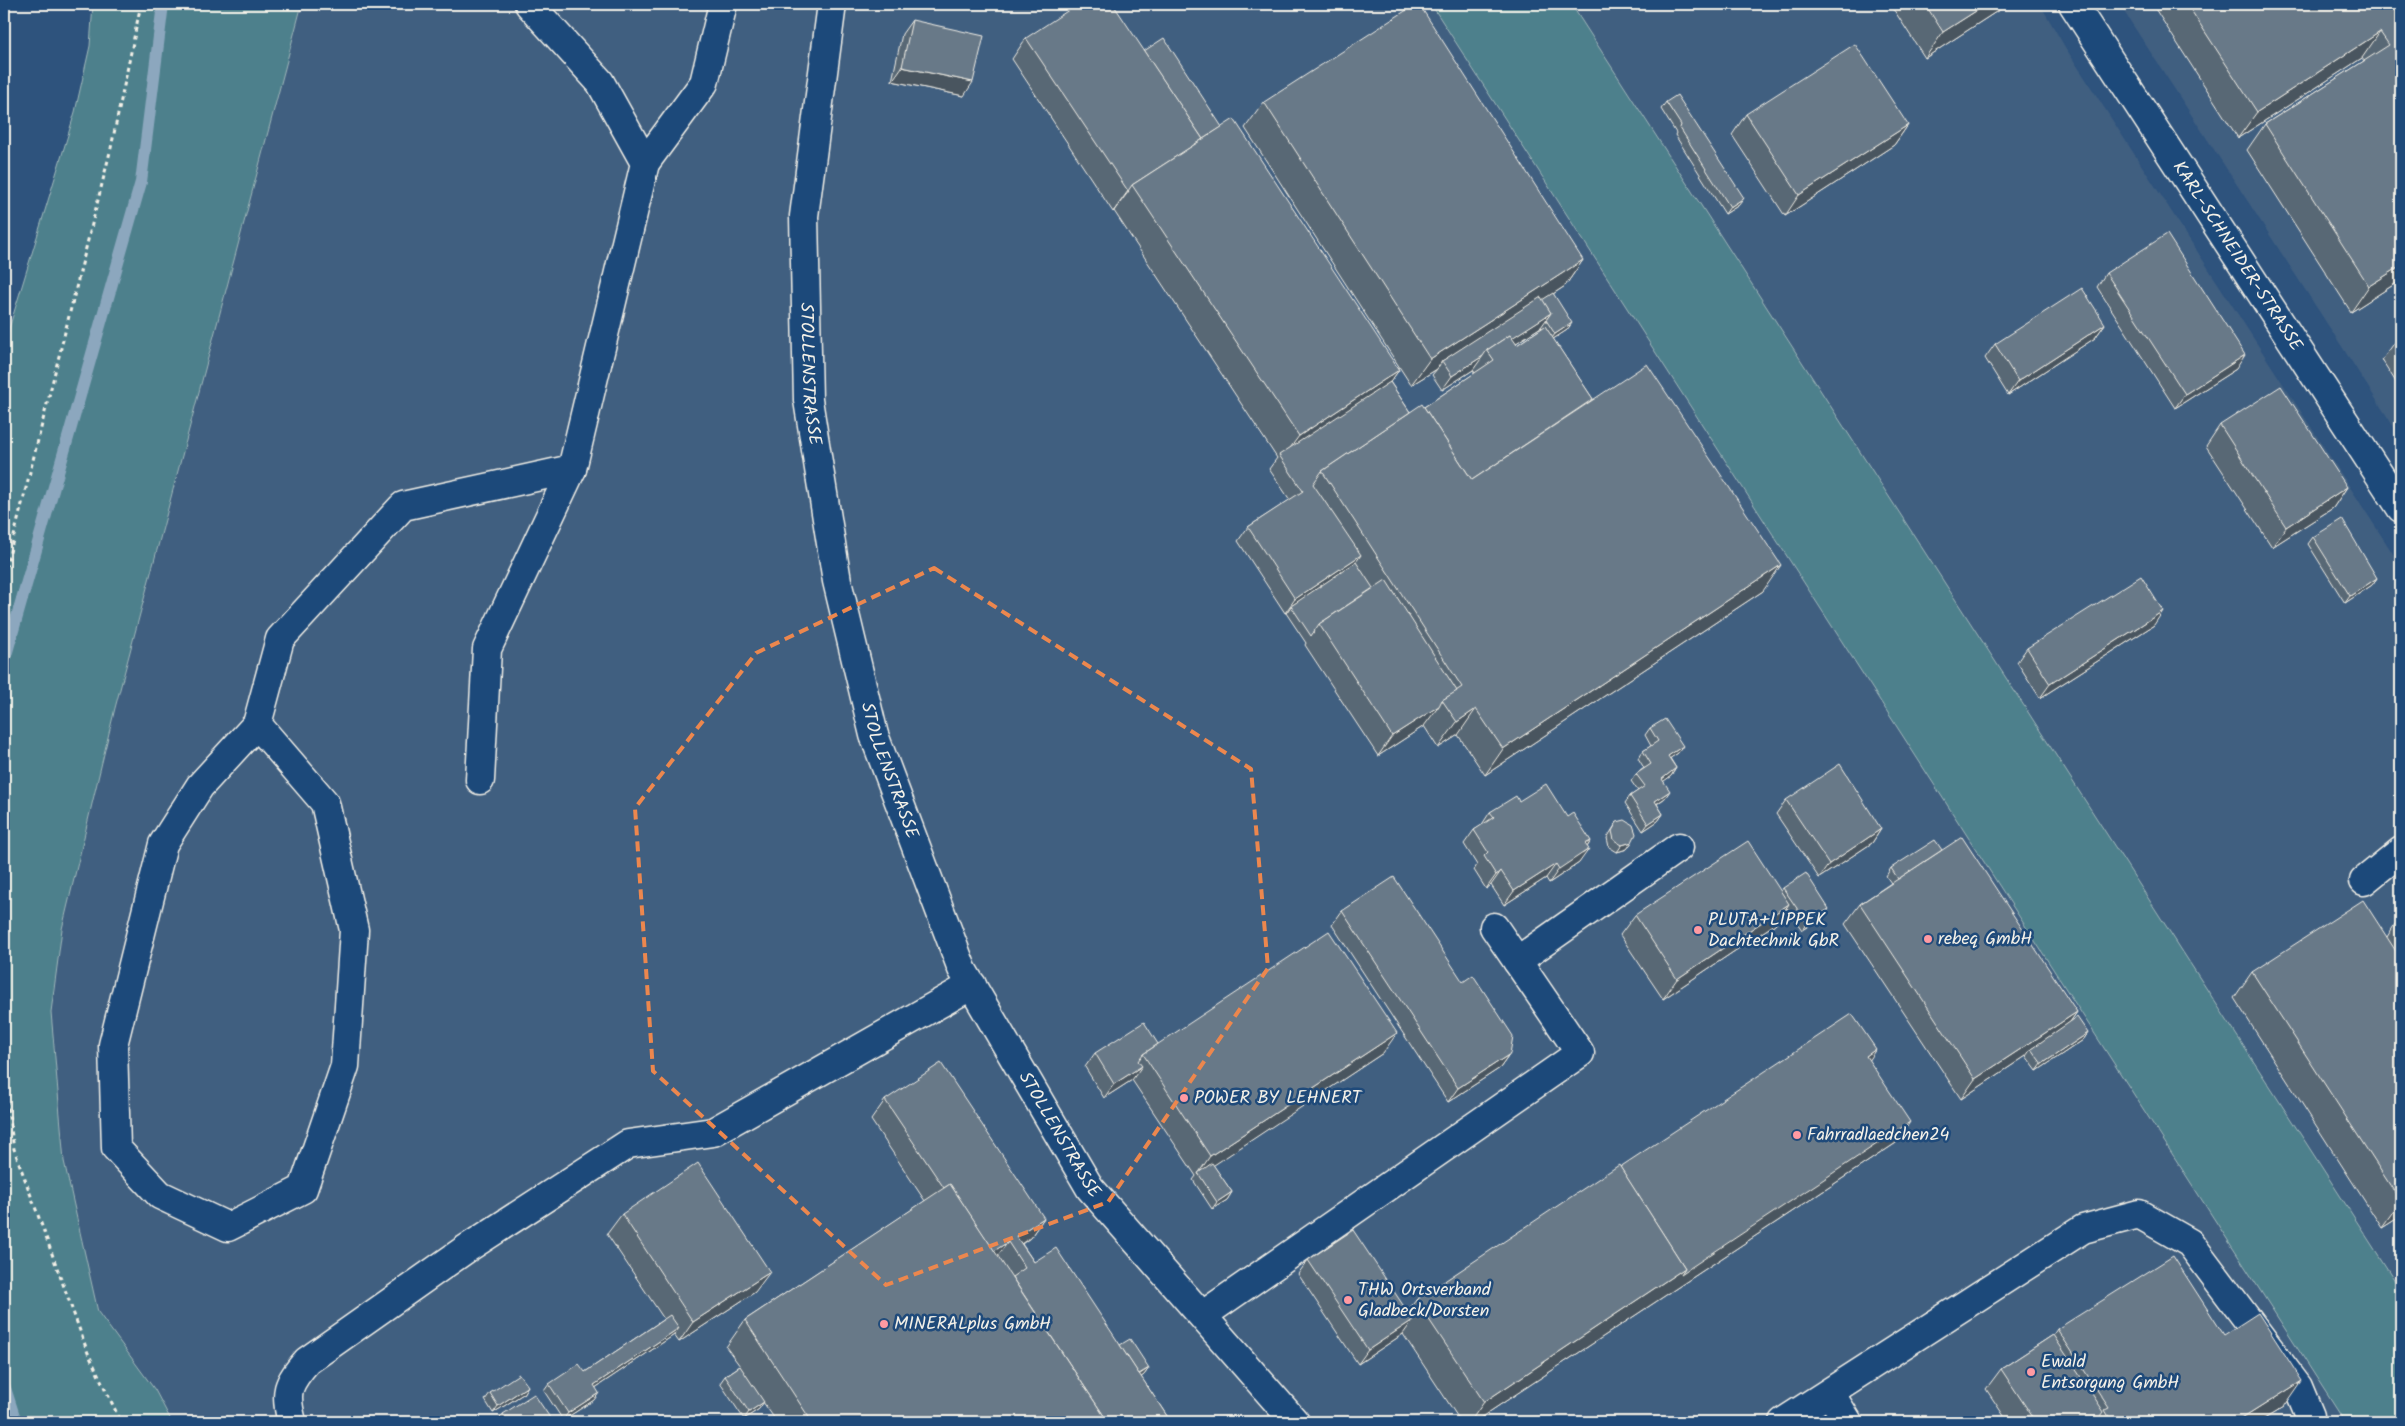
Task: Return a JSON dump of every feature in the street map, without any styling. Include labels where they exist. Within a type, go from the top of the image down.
[{"type":"street","points":[[528,4],[600,82],[645,163]]},
{"type":"street","points":[[480,780],[487,649],[572,469],[645,163],[704,83],[724,4]]},
{"type":"street","name":"STOLLENSTRASSE","points":[[832,4],[804,216],[808,400],[837,581],[874,735],[962,969],[1090,1188],[1295,1422]]},
{"type":"street","name":"KARL-SCHNEIDER-STRASSE","points":[[2073,4],[2401,508]]},
{"type":"street","points":[[257,724],[325,803],[354,930],[345,1066],[303,1189],[228,1227],[160,1195],[116,1148],[113,1045],[163,844],[200,786],[257,724],[280,639],[403,506],[572,469]]},
{"type":"street","points":[[1517,961],[1679,847]]},
{"type":"street","points":[[2364,881],[2401,851]]},
{"type":"street","points":[[1202,1315],[1580,1053],[1494,928]]},
{"type":"street","points":[[292,1422],[287,1394],[294,1376],[308,1361],[466,1249],[628,1144],[714,1132],[972,985]]},
{"type":"street","points":[[1784,1422],[2083,1229],[2139,1214],[2190,1243],[2298,1387],[2310,1416],[2310,1422]]},
{"type":"street","points":[[1830,1393],[1848,1422]]},
{"type":"path","points":[[4,576],[111,148],[141,4]]},
{"type":"path","points":[[4,1084],[14,1149],[88,1353],[121,1422]]},
{"type":"highlighted area","points":[[934,568],[1251,769],[1268,968],[1108,1202],[886,1285],[653,1071],[635,808],[756,653]]},
{"type":"shaded area","points":[[302,4],[1431,4],[2345,1422],[172,1422],[154,1390],[98,1312],[64,1161],[51,1012],[62,929],[115,708]]},
{"type":"shaded area","points":[[1571,4],[2040,4],[2065,47],[2401,566],[2401,1290]]},
{"type":"shaded area","points":[[2119,4],[2401,4],[2401,438],[2256,214]]},
{"type":"green space","points":[[93,4],[302,4],[115,708],[62,929],[51,1012],[64,1161],[98,1312],[155,1390],[172,1422],[4,1422],[4,345],[75,112],[90,46]]},
{"type":"green space","points":[[1431,4],[1571,4],[2401,1290],[2401,1422],[2345,1422]]},
{"type":"building","points":[[1078,4],[1113,4],[1203,139],[1132,185],[1128,191],[1026,38]]},
{"type":"building","points":[[1416,4],[1419,4],[1583,260],[1430,359],[1264,102]]},
{"type":"building","points":[[1925,4],[1987,4],[1943,32]]},
{"type":"building","points":[[2187,4],[2398,4],[2401,9],[2401,266],[2369,286],[2265,124],[2389,45],[2380,32],[2257,112]]},
{"type":"building","points":[[912,20],[984,36],[973,82],[902,67]]},
{"type":"building","points":[[1164,38],[1222,127],[1203,139],[1144,51]]},
{"type":"building","points":[[1855,44],[1908,125],[1799,195],[1746,114]]},
{"type":"building","points":[[1677,95],[1744,198],[1730,207],[1680,128],[1681,125],[1666,102]]},
{"type":"building","points":[[1234,119],[1399,370],[1299,436],[1132,185]]},
{"type":"building","points":[[2167,234],[2245,355],[2185,394],[2106,273]]},
{"type":"building","points":[[2082,288],[2105,324],[2018,381],[1995,344]]},
{"type":"building","points":[[1553,293],[1572,323],[1555,334],[1546,320],[1551,313],[1542,300]]},
{"type":"building","points":[[1541,297],[1551,313],[1512,338],[1510,335],[1487,350],[1483,356],[1452,376],[1442,361]]},
{"type":"building","points":[[1545,326],[1593,399],[1472,480],[1424,407],[1494,360],[1487,350],[1510,335],[1517,345]]},
{"type":"building","points":[[1647,364],[1781,565],[1503,749],[1476,709],[1457,722],[1442,700],[1462,687],[1322,471],[1422,404],[1472,480]]},
{"type":"building","points":[[1390,382],[1410,412],[1322,471],[1313,484],[1361,555],[1295,599],[1248,527],[1303,491],[1279,455]]},
{"type":"building","points":[[2281,386],[2347,487],[2286,527],[2220,425]]},
{"type":"building","points":[[2342,519],[2377,578],[2350,596],[2313,537]]},
{"type":"building","points":[[1356,562],[1373,588],[1319,624],[1311,636],[1291,606]]},
{"type":"building","points":[[2141,576],[2163,611],[2050,684],[2027,648]]},
{"type":"building","points":[[1386,580],[1457,691],[1442,700],[1439,706],[1392,736],[1319,624]]},
{"type":"building","points":[[1665,719],[1683,746],[1668,756],[1676,768],[1662,779],[1670,791],[1655,801],[1663,814],[1648,824],[1630,796],[1645,786],[1636,774],[1651,764],[1643,751],[1658,741],[1650,728]]},
{"type":"building","points":[[1840,764],[1881,829],[1829,864],[1786,800]]},
{"type":"building","points":[[1546,784],[1567,817],[1573,813],[1591,841],[1585,844],[1589,849],[1559,869],[1556,864],[1514,891],[1501,871],[1496,875],[1484,856],[1488,852],[1474,830],[1494,817],[1490,812],[1516,796],[1519,801]]},
{"type":"building","points":[[1625,820],[1633,825],[1636,834],[1632,842],[1622,845],[1614,840],[1612,831],[1617,822]]},
{"type":"building","points":[[1962,837],[2077,1012],[1975,1079],[1860,904]]},
{"type":"building","points":[[1935,840],[1942,850],[1898,879],[1891,868]]},
{"type":"building","name":"PLUTA+LIPPEK Dachtechnik GbR","points":[[1748,841],[1789,904],[1677,979],[1635,915]]},
{"type":"building","points":[[1806,873],[1829,909],[1807,923],[1783,888]]},
{"type":"building","points":[[1394,877],[1463,982],[1473,975],[1513,1036],[1510,1054],[1458,1088],[1342,911]]},
{"type":"building","points":[[2363,900],[2401,959],[2401,1202],[2252,972]]},
{"type":"building","points":[[2401,921],[2401,934],[2395,924]]},
{"type":"building","points":[[1329,931],[1397,1033],[1210,1156],[1143,1054]]},
{"type":"building","points":[[1852,1014],[1876,1049],[1866,1056],[1910,1122],[1681,1274],[1685,1268],[1620,1167]]},
{"type":"building","points":[[2077,1017],[2088,1033],[2042,1064],[2031,1049]]},
{"type":"building","points":[[1144,1022],[1158,1044],[1143,1054],[1138,1061],[1142,1066],[1114,1084],[1095,1053]]},
{"type":"building","points":[[941,1063],[1044,1218],[1016,1236],[1034,1262],[1056,1248],[1171,1422],[1108,1422],[1012,1277],[1025,1268],[1008,1242],[994,1251],[950,1184],[944,1188],[885,1100]]},
{"type":"building","points":[[698,1163],[770,1272],[693,1322],[622,1214]]},
{"type":"building","points":[[1212,1163],[1232,1192],[1217,1202],[1198,1173]]},
{"type":"building","points":[[1619,1165],[1685,1268],[1484,1402],[1416,1300]]},
{"type":"building","name":"MINERALplus GmbH","points":[[950,1184],[1108,1422],[812,1422],[745,1320]]},
{"type":"building","name":"THW Ortsverband Gladbeck/Dorsten","points":[[1353,1230],[1413,1320],[1368,1350],[1308,1260]]},
{"type":"building","points":[[2173,1256],[2224,1335],[2258,1313],[2302,1381],[2237,1422],[2112,1422],[2105,1410],[2109,1408],[2057,1329]]},
{"type":"building","points":[[670,1315],[679,1328],[594,1385],[599,1393],[568,1413],[549,1384],[579,1364],[585,1372]]},
{"type":"building","points":[[2053,1335],[2104,1412],[2101,1416],[2105,1422],[2036,1422],[2001,1369]]},
{"type":"building","points":[[1130,1339],[1149,1368],[1139,1374],[1120,1345]]},
{"type":"building","points":[[740,1366],[764,1402],[749,1412],[725,1376]]},
{"type":"building","points":[[519,1374],[528,1386],[498,1406],[490,1393]]},
{"type":"building","points":[[534,1394],[553,1422],[508,1422],[503,1414]]},
{"type":"waterway","points":[[4,662],[141,182],[163,4]]},
{"type":"waterway","points":[[4,1385],[16,1422]]},
{"type":"place","name":"PLUTA+LIPPEK Dachtechnik GbR","points":[[1698,930]]},
{"type":"place","name":"rebeq GmbH","points":[[1928,939]]},
{"type":"place","name":"POWER BY LEHNERT","points":[[1184,1098]]},
{"type":"place","name":"Fahrradlaedchen24","points":[[1797,1135]]},
{"type":"place","name":"THW Ortsverband Gladbeck/Dorsten","points":[[1348,1300]]},
{"type":"place","name":"MINERALplus GmbH","points":[[884,1324]]},
{"type":"place","name":"Ewald Entsorgung GmbH","points":[[2031,1372]]}]
